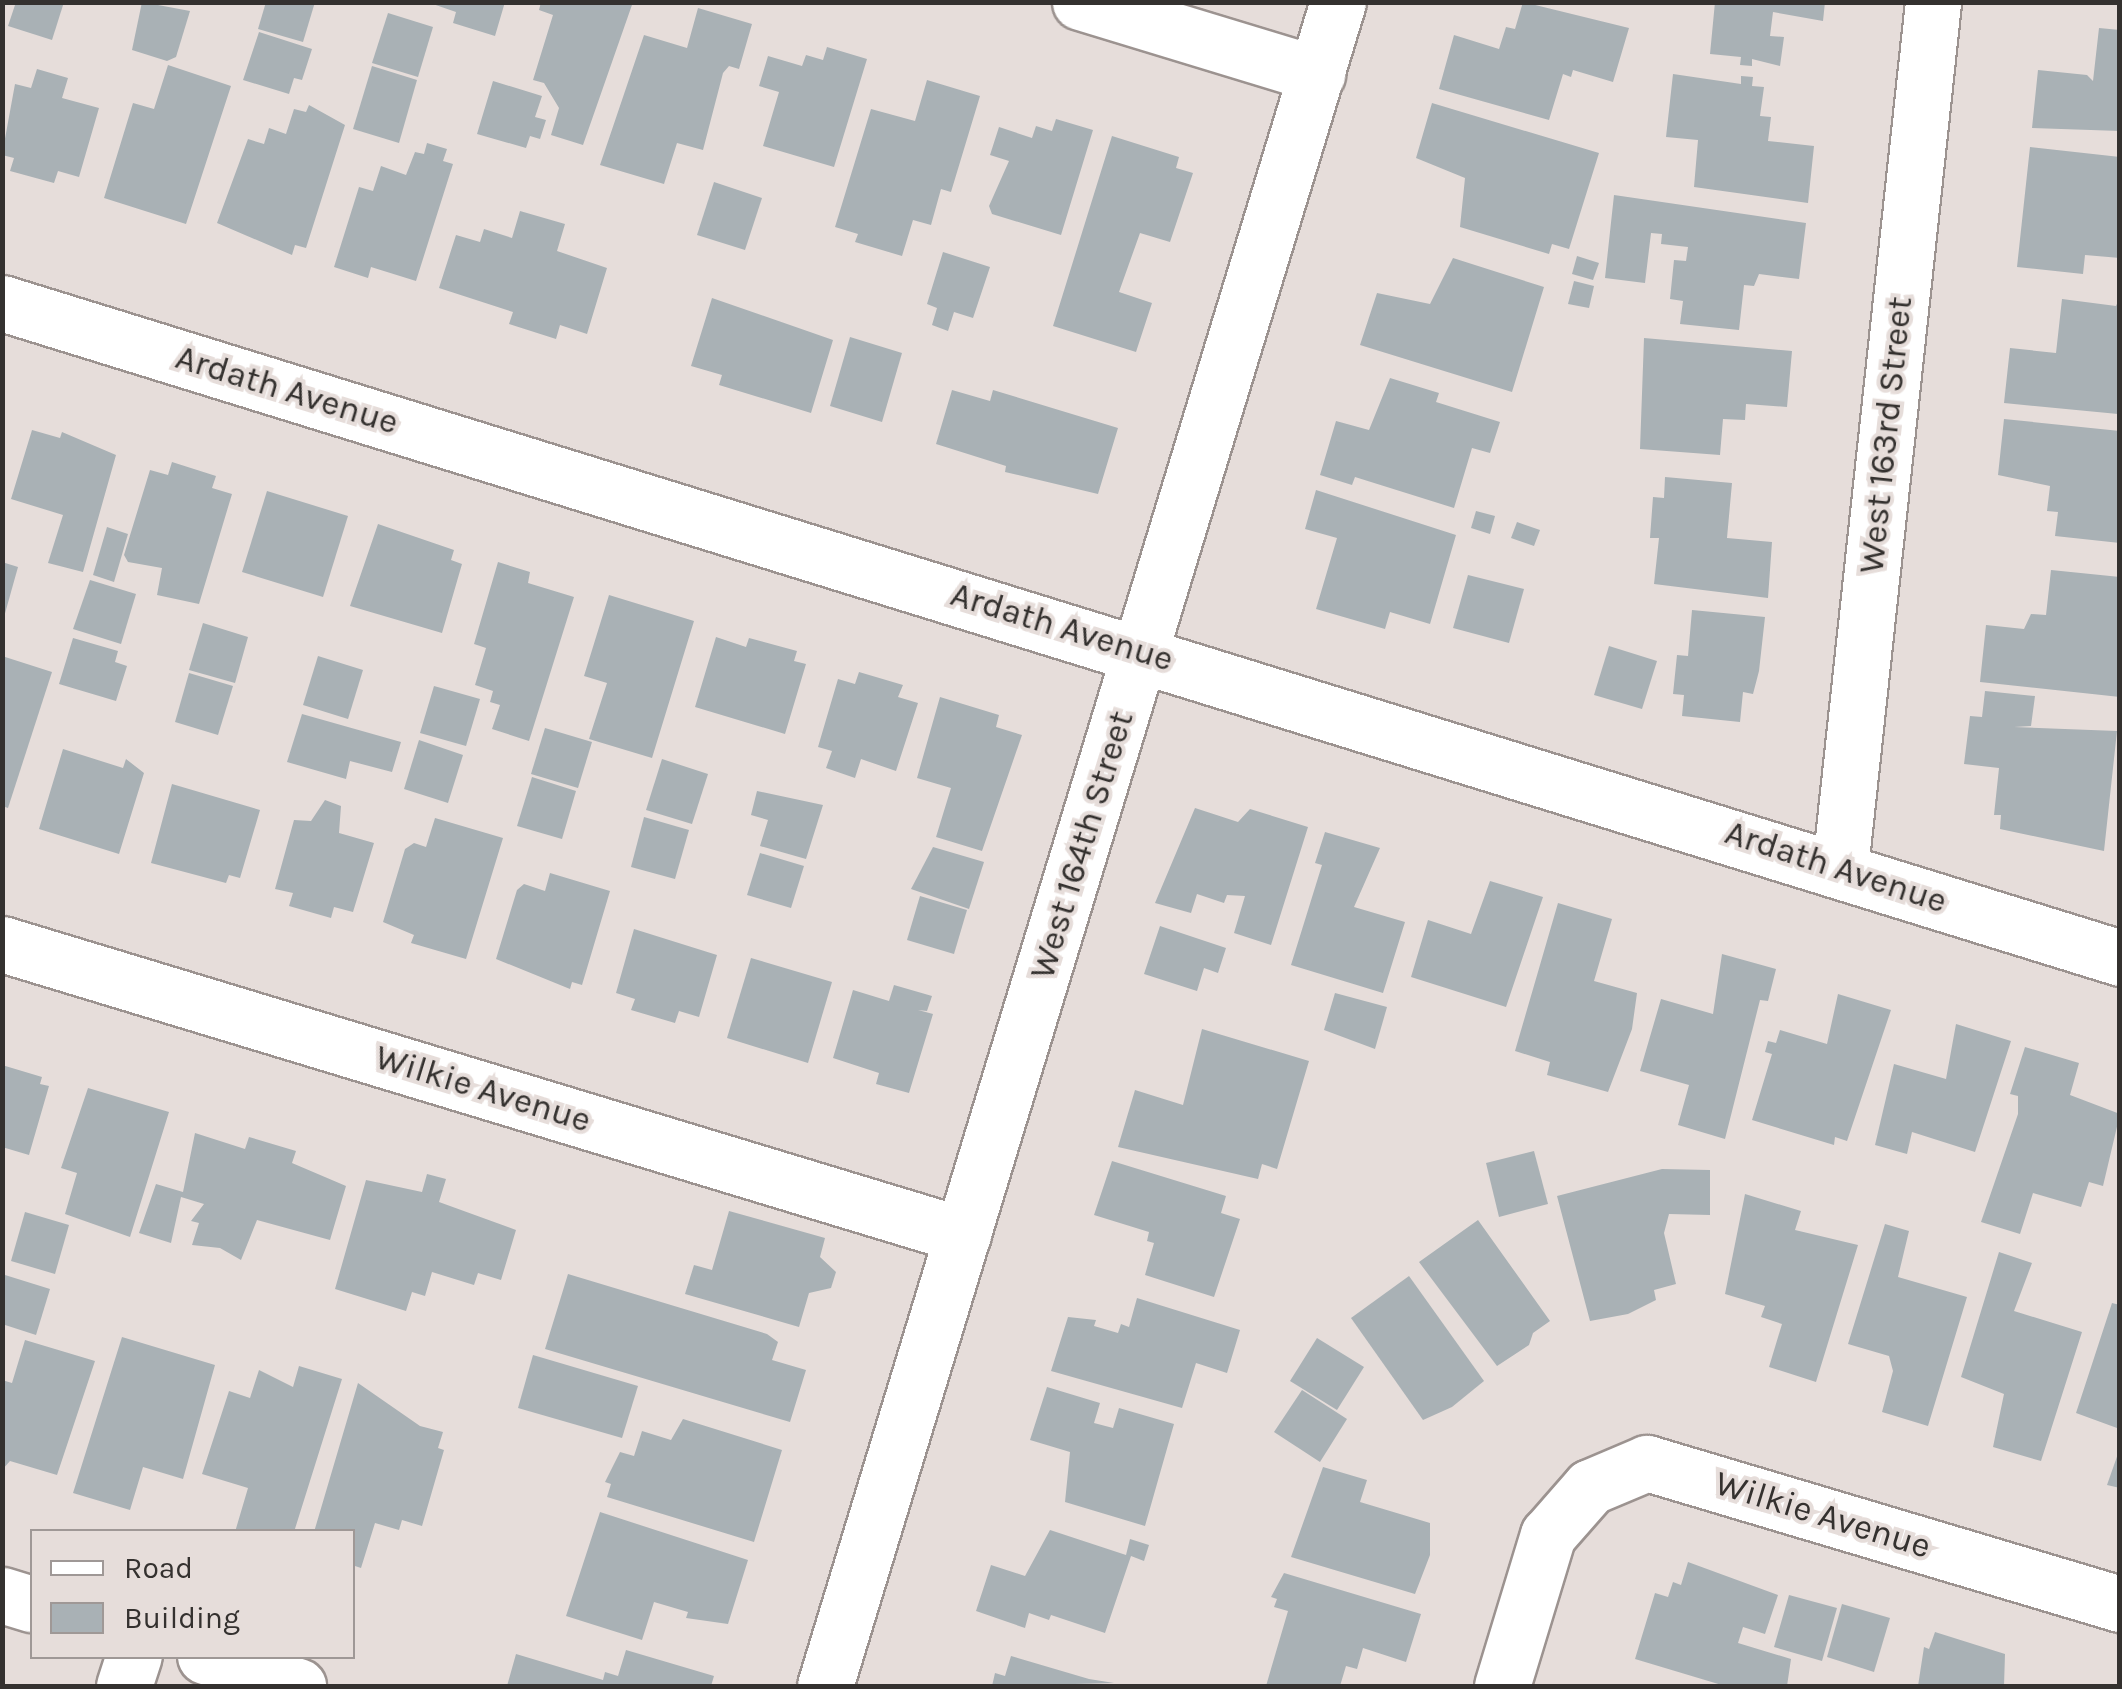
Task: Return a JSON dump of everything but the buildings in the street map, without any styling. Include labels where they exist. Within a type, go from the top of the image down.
[{"type":"street","points":[[1080,2],[1317,74]]},
{"type":"street","name":"West 164th Street","points":[[825,1686],[1338,2]]},
{"type":"street","name":"West 163rd Street","points":[[1840,867],[1933,2]]},
{"type":"street","name":"Ardath Avenue","points":[[2,303],[1840,867],[2120,958]]},
{"type":"street","name":"Wilkie Avenue","points":[[2,944],[962,1235]]},
{"type":"street","name":"Wilkie Avenue","points":[[1502,1686],[1548,1536],[1590,1488],[1648,1462],[2120,1604]]},
{"type":"street","points":[[2,1596],[30,1603]]},
{"type":"street","points":[[124,1686],[133,1659]]},
{"type":"street","points":[[214,1659],[298,1686]]}]
